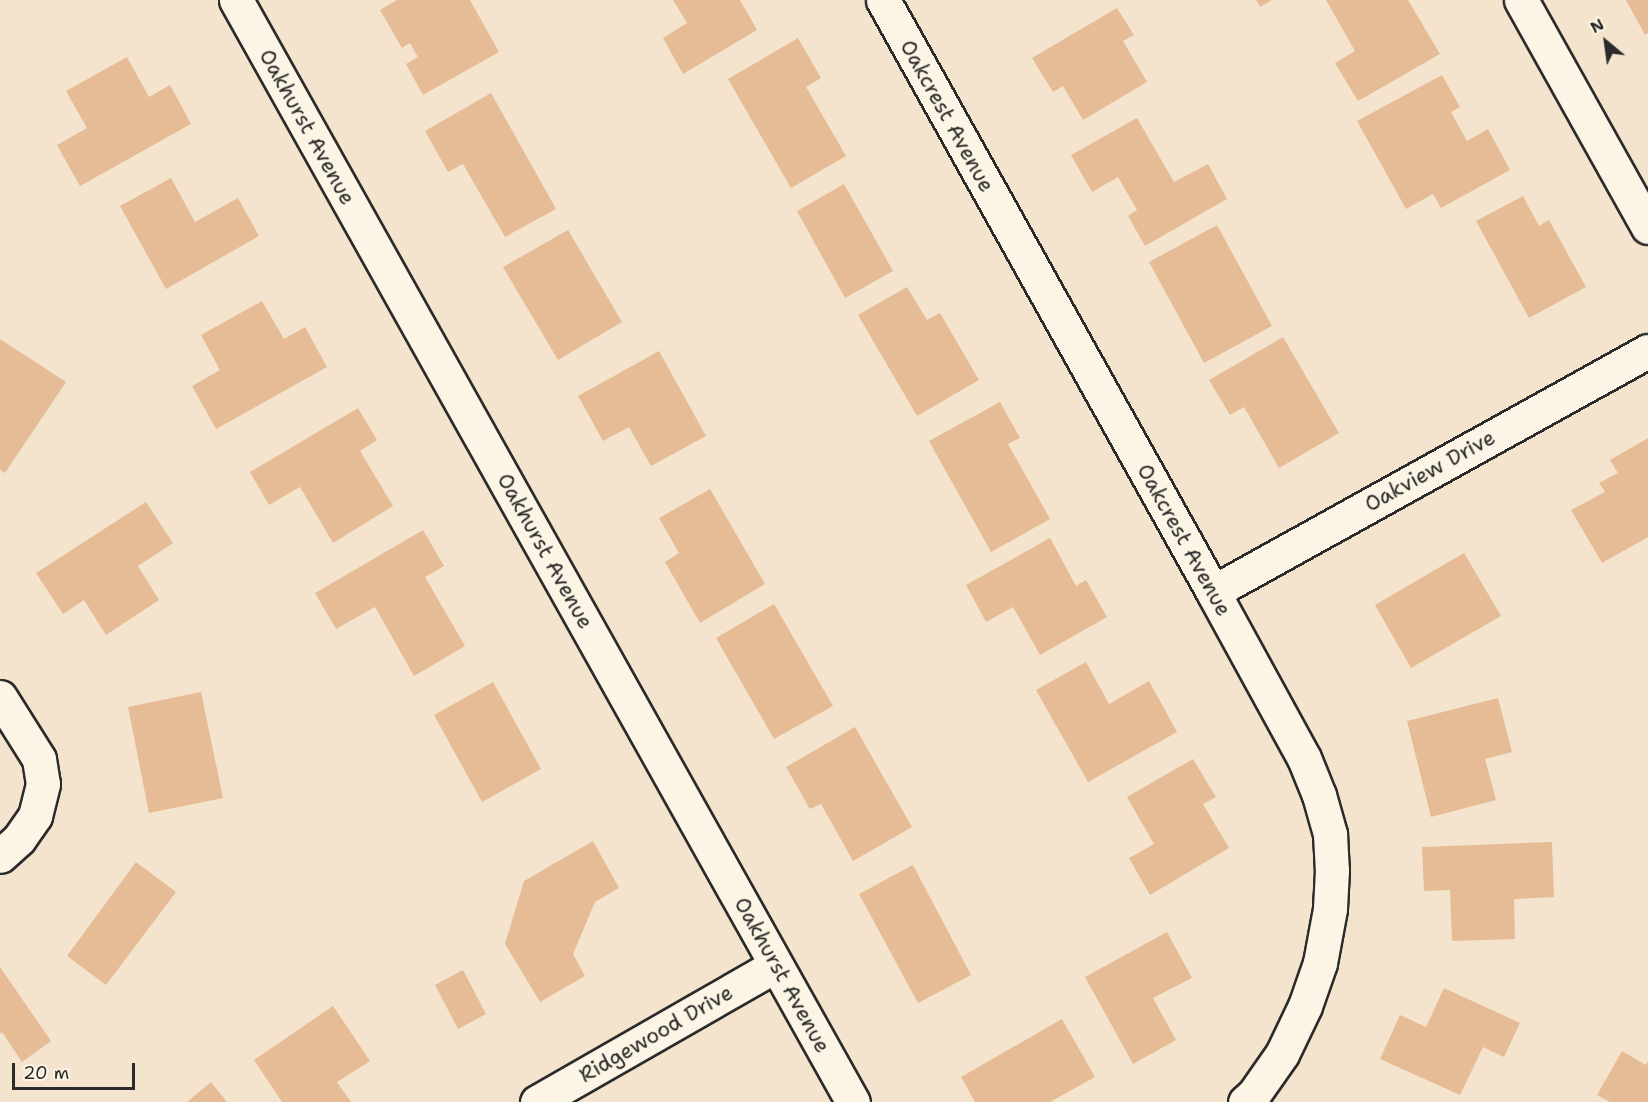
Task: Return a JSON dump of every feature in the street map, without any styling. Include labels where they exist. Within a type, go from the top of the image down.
[{"type":"street","name":"Oakhurst Avenue","points":[[236,0],[853,1102]]},
{"type":"street","name":"Oakcrest Avenue","points":[[883,0],[1213,592],[1304,758],[1319,795],[1331,843],[1330,909],[1320,963],[1305,1006],[1282,1053],[1254,1095],[1245,1102]]},
{"type":"street","points":[[1521,0],[1648,228]]},
{"type":"street","name":"Oakview Drive","points":[[1213,592],[1648,351]]},
{"type":"street","points":[[0,697],[39,759],[43,784],[35,816],[19,839],[0,856]]},
{"type":"street","name":"Ridgewood Drive","points":[[537,1102],[776,965]]},
{"type":"building","points":[[397,0],[470,0],[499,52],[423,95],[406,64],[418,57],[410,43],[402,48],[380,10]]},
{"type":"building","points":[[673,0],[740,0],[757,30],[683,74],[663,38],[687,23]]},
{"type":"building","points":[[1256,0],[1272,0],[1260,7]]},
{"type":"building","points":[[1326,0],[1408,0],[1440,54],[1358,101],[1335,63],[1355,51]]},
{"type":"building","points":[[1626,0],[1648,0],[1648,33],[1645,35]]},
{"type":"building","points":[[1117,8],[1134,35],[1123,41],[1147,82],[1083,120],[1063,86],[1053,92],[1032,58]]},
{"type":"building","points":[[798,38],[821,78],[806,87],[846,156],[791,188],[728,79]]},
{"type":"building","points":[[127,57],[149,97],[170,85],[191,124],[80,186],[57,145],[87,128],[66,91]]},
{"type":"building","points":[[1442,75],[1460,107],[1451,112],[1467,141],[1488,129],[1510,170],[1441,208],[1433,194],[1406,209],[1357,121]]},
{"type":"building","points":[[491,93],[556,209],[505,237],[463,164],[448,172],[425,131]]},
{"type":"building","points":[[1137,118],[1174,182],[1208,164],[1227,199],[1145,246],[1128,216],[1137,210],[1118,177],[1092,192],[1071,155]]},
{"type":"building","points":[[171,178],[195,222],[238,198],[259,236],[166,289],[120,206]]},
{"type":"building","points":[[844,184],[893,271],[845,298],[797,211]]},
{"type":"building","points":[[1523,196],[1539,226],[1549,220],[1586,287],[1529,318],[1476,221]]},
{"type":"building","points":[[1217,225],[1272,326],[1204,363],[1149,262]]},
{"type":"building","points":[[568,230],[622,322],[558,360],[503,267]]},
{"type":"building","points":[[907,287],[927,320],[940,313],[979,380],[917,416],[858,315]]},
{"type":"building","points":[[262,301],[284,339],[305,327],[327,367],[216,429],[192,386],[220,370],[201,335]]},
{"type":"building","points":[[1283,337],[1339,433],[1279,468],[1244,407],[1230,415],[1209,380]]},
{"type":"building","points":[[0,339],[66,382],[5,473],[0,470]]},
{"type":"building","points":[[659,351],[706,436],[651,466],[629,427],[603,441],[578,396]]},
{"type":"building","points":[[1000,402],[1020,438],[1008,444],[1050,519],[991,552],[929,441]]},
{"type":"building","points":[[358,408],[377,440],[360,451],[393,506],[333,543],[300,487],[269,505],[250,472]]},
{"type":"building","points":[[1648,438],[1648,537],[1602,563],[1571,510],[1605,492],[1599,483],[1618,473],[1610,460]]},
{"type":"building","points":[[710,489],[765,584],[700,623],[665,562],[679,553],[659,518]]},
{"type":"building","points":[[146,502],[173,543],[138,566],[159,600],[106,635],[84,600],[63,614],[36,573]]},
{"type":"building","points":[[423,530],[444,566],[425,577],[465,646],[414,676],[375,607],[336,629],[315,593]]},
{"type":"building","points":[[1050,538],[1076,586],[1086,580],[1107,617],[1040,655],[1013,607],[986,622],[966,585]]},
{"type":"building","points":[[1464,553],[1501,616],[1411,668],[1375,605]]},
{"type":"building","points":[[774,604],[833,706],[774,739],[716,638]]},
{"type":"building","points":[[1086,662],[1109,704],[1149,681],[1177,732],[1088,782],[1036,690]]},
{"type":"building","points":[[493,682],[541,769],[482,802],[434,715]]},
{"type":"building","points":[[201,692],[223,798],[149,813],[128,707]]},
{"type":"building","points":[[1498,698],[1512,752],[1485,759],[1496,800],[1431,817],[1407,721]]},
{"type":"building","points":[[855,727],[912,827],[853,861],[821,804],[810,809],[786,767]]},
{"type":"building","points":[[1193,759],[1216,797],[1203,804],[1229,848],[1150,895],[1129,858],[1154,844],[1127,797]]},
{"type":"building","points":[[593,841],[619,888],[595,902],[573,954],[585,976],[540,1002],[505,944],[524,881]]},
{"type":"building","points":[[1552,842],[1554,897],[1514,899],[1515,939],[1452,941],[1450,890],[1424,891],[1422,847]]},
{"type":"building","points":[[136,862],[176,892],[106,985],[67,956]]},
{"type":"building","points":[[913,865],[971,975],[918,1003],[859,894]]},
{"type":"building","points":[[1167,932],[1192,978],[1153,998],[1176,1040],[1133,1064],[1085,977]]},
{"type":"building","points":[[0,967],[51,1041],[22,1062],[2,1032],[0,1034]]},
{"type":"building","points":[[463,970],[486,1014],[458,1029],[435,985]]},
{"type":"building","points":[[1444,988],[1520,1023],[1504,1057],[1483,1047],[1460,1095],[1380,1059],[1400,1015],[1426,1027]]},
{"type":"building","points":[[333,1006],[370,1061],[337,1082],[351,1102],[282,1102],[254,1060]]},
{"type":"building","points":[[1062,1019],[1095,1077],[1050,1102],[975,1102],[961,1077]]},
{"type":"building","points":[[1622,1051],[1646,1065],[1648,1061],[1648,1102],[1610,1102],[1597,1095]]},
{"type":"building","points":[[211,1082],[227,1102],[187,1102]]}]
